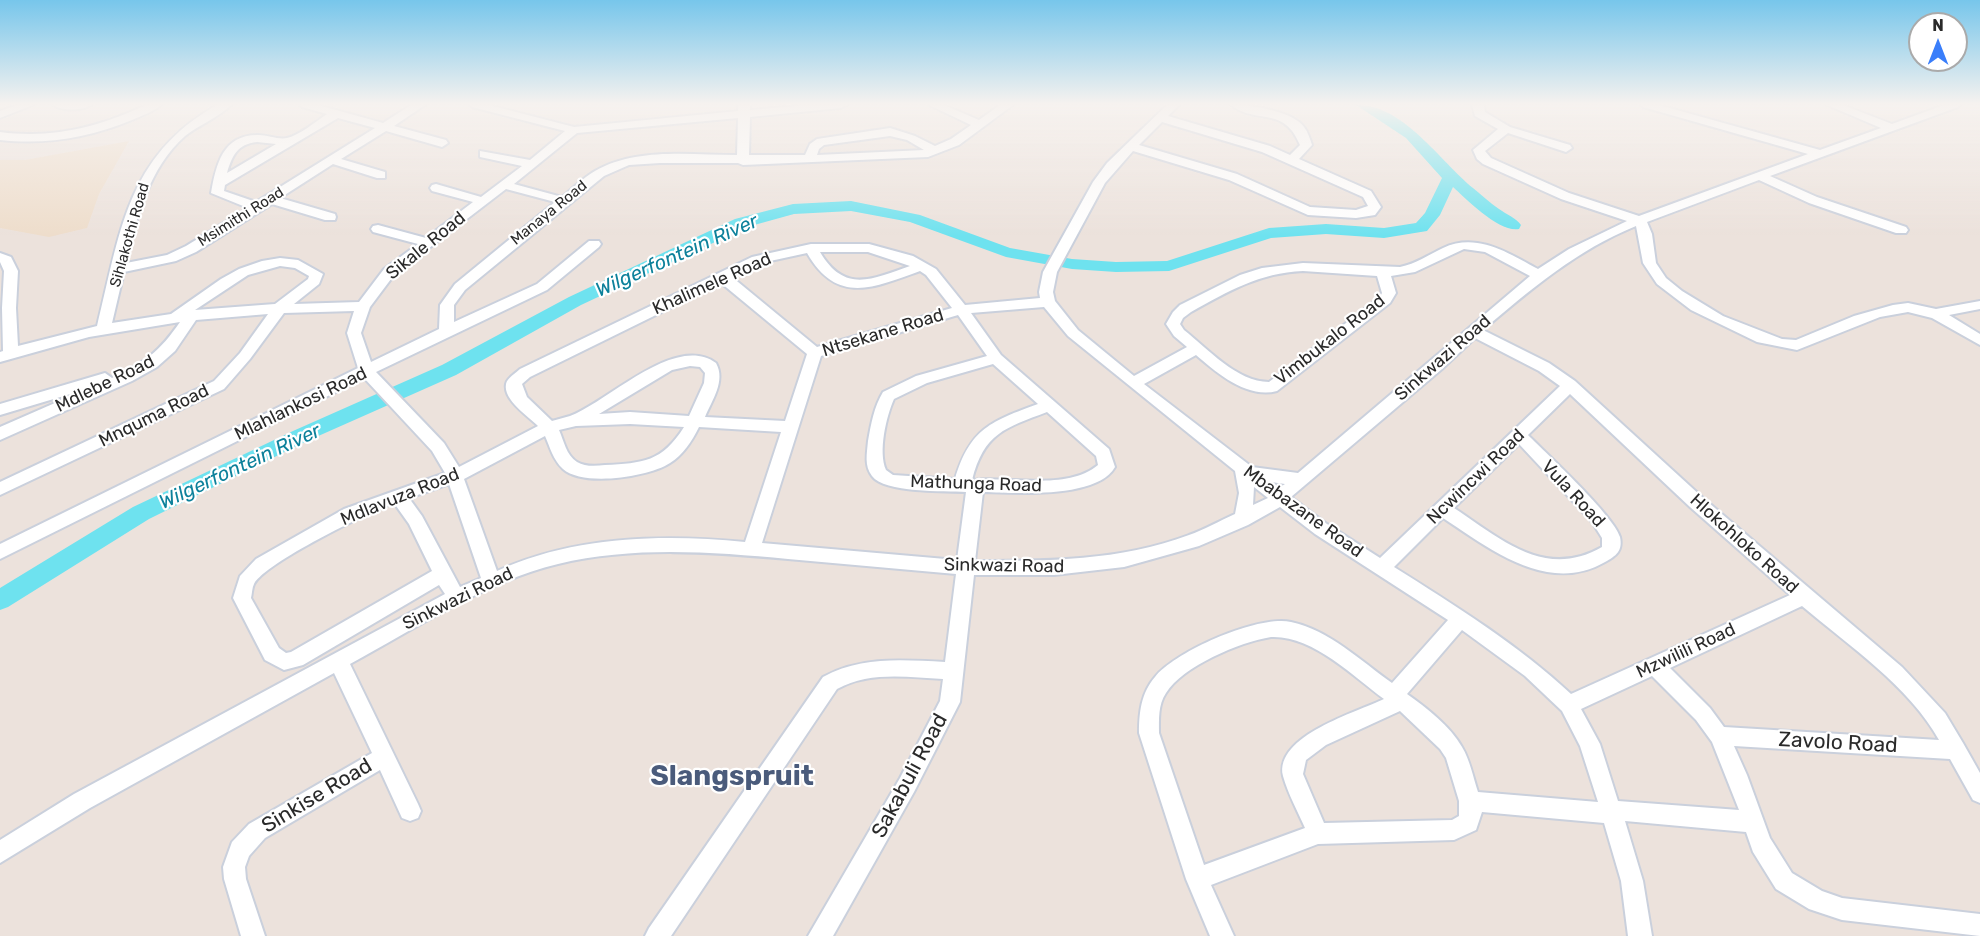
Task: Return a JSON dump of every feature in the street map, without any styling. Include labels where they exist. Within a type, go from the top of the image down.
[{"type":"street","name":"Sihlakothi Road","points":[[104,328],[141,191],[158,160],[168,149]]},
{"type":"street","points":[[231,149],[217,193],[258,207]]},
{"type":"street","points":[[219,183],[277,149]]},
{"type":"street","name":"Msimithi Road","points":[[119,269],[180,255],[349,149]]},
{"type":"street","name":"Sikale Road","points":[[491,579],[455,476],[438,447],[367,372],[354,333],[363,306],[389,272],[551,149]]},
{"type":"street","points":[[743,149],[743,160]]},
{"type":"street","points":[[809,159],[813,149]]},
{"type":"street","points":[[930,149],[935,151]]},
{"type":"street","name":"Manaya Road","points":[[446,331],[447,305],[460,287],[600,173],[627,162],[660,159],[743,160],[902,156],[940,149]]},
{"type":"street","points":[[1047,302],[1046,292],[1050,272],[1061,250],[1099,182],[1129,149]]},
{"type":"street","points":[[1137,149],[1233,177],[1308,211],[1364,214],[1375,207],[1372,198],[1293,159],[1264,149]]},
{"type":"street","points":[[1293,159],[1303,149]]},
{"type":"street","points":[[1481,149],[1481,156],[1487,161],[1565,196],[1640,221],[1647,234],[1647,257],[1651,268],[1661,282],[1712,315],[1769,341],[1797,345],[1862,319],[1899,309],[1921,309],[1980,340]]},
{"type":"street","points":[[1804,149],[1819,153]]},
{"type":"street","name":"Sinkwazi Road","points":[[0,852],[82,801],[456,597],[491,579],[558,557],[633,545],[704,545],[964,567],[1054,568],[1124,560],[1192,542],[1242,520],[1280,498],[1539,275],[1566,256],[1640,221],[1831,149]]},
{"type":"street","points":[[484,154],[532,164]]},
{"type":"street","points":[[331,160],[381,175]]},
{"type":"street","points":[[1759,175],[1813,200],[1901,230]]},
{"type":"street","points":[[504,185],[564,201]]},
{"type":"street","points":[[436,188],[482,201]]},
{"type":"street","points":[[270,199],[330,217]]},
{"type":"street","points":[[378,229],[426,242]]},
{"type":"street","name":"Mlahlankosi Road","points":[[0,552],[446,331],[542,287],[594,244]]},
{"type":"street","name":"Vimbukalo Road","points":[[1383,271],[1389,293],[1386,300],[1272,387],[1259,388],[1243,381],[1175,329],[1174,319],[1188,307],[1245,280],[1272,270],[1285,268],[1400,271],[1422,266],[1456,246],[1471,245],[1486,249],[1539,275]]},
{"type":"street","points":[[811,248],[820,266],[828,275],[848,284],[863,284],[922,266]]},
{"type":"street","name":"Khalimele Road","points":[[549,427],[520,399],[514,386],[517,378],[765,257],[811,248],[869,248],[908,259],[922,266],[938,279],[960,310]]},
{"type":"street","points":[[0,257],[6,260],[11,271],[4,310],[6,356],[104,328],[177,316],[280,308],[363,306]]},
{"type":"street","name":"Mnquma Road","points":[[0,489],[219,385],[245,356],[280,308],[314,281],[316,274],[285,261],[259,265],[177,316]]},
{"type":"street","points":[[723,277],[815,353]]},
{"type":"street","name":"Ntsekane Road","points":[[751,549],[815,353],[960,310],[1047,302]]},
{"type":"street","name":"Mbabazane Road","points":[[1047,302],[1073,333],[1280,498],[1321,529],[1460,619],[1532,670],[1569,705],[1590,744],[1611,812],[1632,881],[1640,936]]},
{"type":"street","points":[[1934,314],[1980,305]]},
{"type":"street","name":"Mathunga Road","points":[[960,310],[996,358],[1103,453],[1107,467],[1093,480],[1072,485],[968,484],[892,481],[882,478],[874,463],[884,404],[891,393],[898,388],[996,358]]},
{"type":"street","name":"Mdlebe Road","points":[[0,434],[127,377],[152,363],[170,348],[193,314]]},
{"type":"street","name":"Hlokohloko Road","points":[[1473,331],[1544,367],[1570,385],[1696,502],[1917,694],[1938,719],[1980,793]]},
{"type":"street","points":[[1133,383],[1197,348]]},
{"type":"street","points":[[549,427],[566,463],[584,471],[636,469],[663,461],[673,454],[694,420],[714,375],[708,364],[691,360],[674,364],[657,371],[576,420]]},
{"type":"street","points":[[0,410],[89,382],[111,377],[127,377]]},
{"type":"street","name":"Ncwincwi Road","points":[[1381,568],[1570,385]]},
{"type":"street","points":[[968,484],[970,454],[976,442],[999,425],[1049,406]]},
{"type":"street","name":"Mdlavuza Road","points":[[442,574],[296,660],[284,662],[272,654],[242,598],[246,581],[262,564],[361,508],[399,497],[455,476],[549,427],[576,420],[630,418],[792,427]]},
{"type":"street","name":"Vula Road","points":[[1442,509],[1507,549],[1540,566],[1554,569],[1576,567],[1604,556],[1611,550],[1611,537],[1598,517],[1519,435]]},
{"type":"street","points":[[1242,520],[1246,493],[1246,470],[1303,480]]},
{"type":"street","name":"Sakabuli Road","points":[[820,936],[939,726],[950,702],[964,567],[968,484]]},
{"type":"street","points":[[399,497],[416,521],[456,597]]},
{"type":"street","name":"Mzwilili Road","points":[[1569,705],[1803,597]]},
{"type":"street","points":[[1318,834],[1293,774],[1297,755],[1319,738],[1398,698],[1460,619]]},
{"type":"street","points":[[1197,879],[1318,834],[1454,830],[1468,823],[1471,813],[1470,801],[1455,754],[1447,741],[1416,711],[1320,642],[1289,630],[1276,629],[1257,632],[1205,651],[1178,667],[1160,685],[1150,702],[1149,733],[1197,879],[1222,936]]},
{"type":"street","points":[[339,662],[410,811]]},
{"type":"street","points":[[1655,666],[1703,714],[1719,736],[1737,775],[1761,844],[1779,876],[1799,892],[1842,909],[1980,926]]},
{"type":"street","points":[[657,936],[830,683],[840,676],[861,670],[954,672]]},
{"type":"street","name":"Zavolo Road","points":[[1719,736],[1956,750]]},
{"type":"street","name":"Sinkise Road","points":[[253,936],[234,879],[234,867],[240,850],[257,831],[383,757]]},
{"type":"street","points":[[1470,801],[1753,822]]},
{"type":"shaded area","points":[[87,149],[125,149],[99,194],[87,228],[49,237],[0,228],[0,160],[25,160]]},
{"type":"waterway","name":"Wilgerfontein River","points":[[1424,149],[1450,177]]},
{"type":"waterway","name":"Wilgerfontein River","points":[[0,600],[141,513],[300,436],[449,370],[575,301],[741,223],[793,209],[851,206],[914,218],[1006,252],[1072,264],[1116,267],[1169,266],[1269,233],[1326,229],[1384,233],[1421,227],[1432,215],[1450,177]]},
{"type":"waterway","name":"Slangspruit","points":[[1450,177],[1492,212],[1513,225]]},
{"type":"district","name":"Slangspruit","points":[[732,777]]}]
